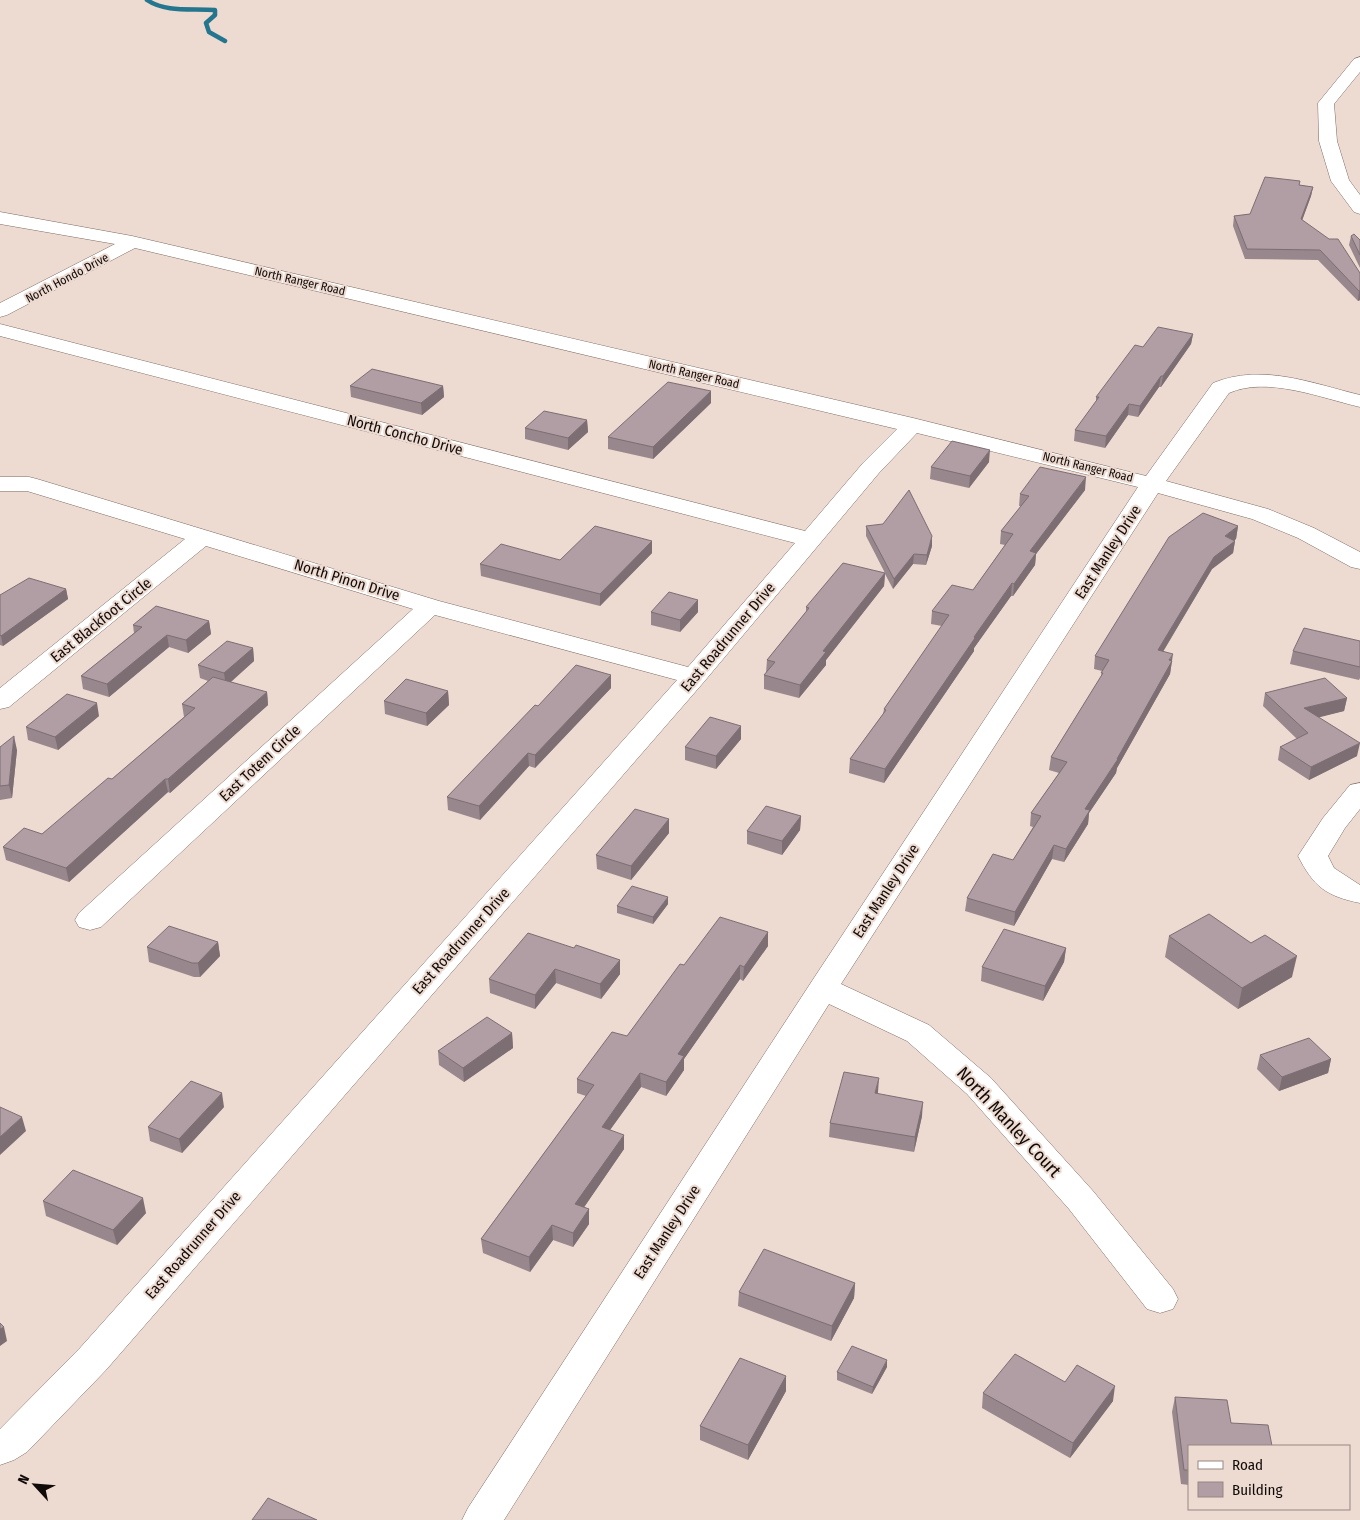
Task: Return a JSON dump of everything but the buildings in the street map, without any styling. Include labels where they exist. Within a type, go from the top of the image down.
[{"type":"street","points":[[1360,62],[1326,103],[1328,141],[1340,181],[1360,208]]},
{"type":"street","name":"North Ranger Road","points":[[9,219],[132,242],[913,425],[1152,484],[1260,514],[1306,533],[1360,562]]},
{"type":"street","name":"North Hondo Drive","points":[[0,312],[132,242]]},
{"type":"street","name":"North Concho Drive","points":[[0,330],[809,539]]},
{"type":"street","name":"East Manley Drive","points":[[482,1520],[823,988],[1152,484],[1221,388],[1235,382],[1274,380],[1360,401]]},
{"type":"street","name":"East Roadrunner Drive","points":[[0,1449],[13,1441],[94,1359],[694,677],[870,468],[913,425]]},
{"type":"street","name":"North Pinon Drive","points":[[0,484],[29,484],[201,538],[302,566],[430,606],[694,677]]},
{"type":"street","name":"East Blackfoot Circle","points":[[0,701],[201,538]]},
{"type":"street","name":"East Totem Circle","points":[[90,920],[430,606]]},
{"type":"street","points":[[1360,791],[1333,824],[1313,856],[1322,874],[1347,891],[1360,894]]},
{"type":"street","name":"North Manley Court","points":[[823,988],[918,1033],[979,1086],[1081,1200],[1160,1299]]},
{"type":"waterway","points":[[147,0],[163,7],[215,10],[215,15],[206,23],[209,32],[225,41]]}]
